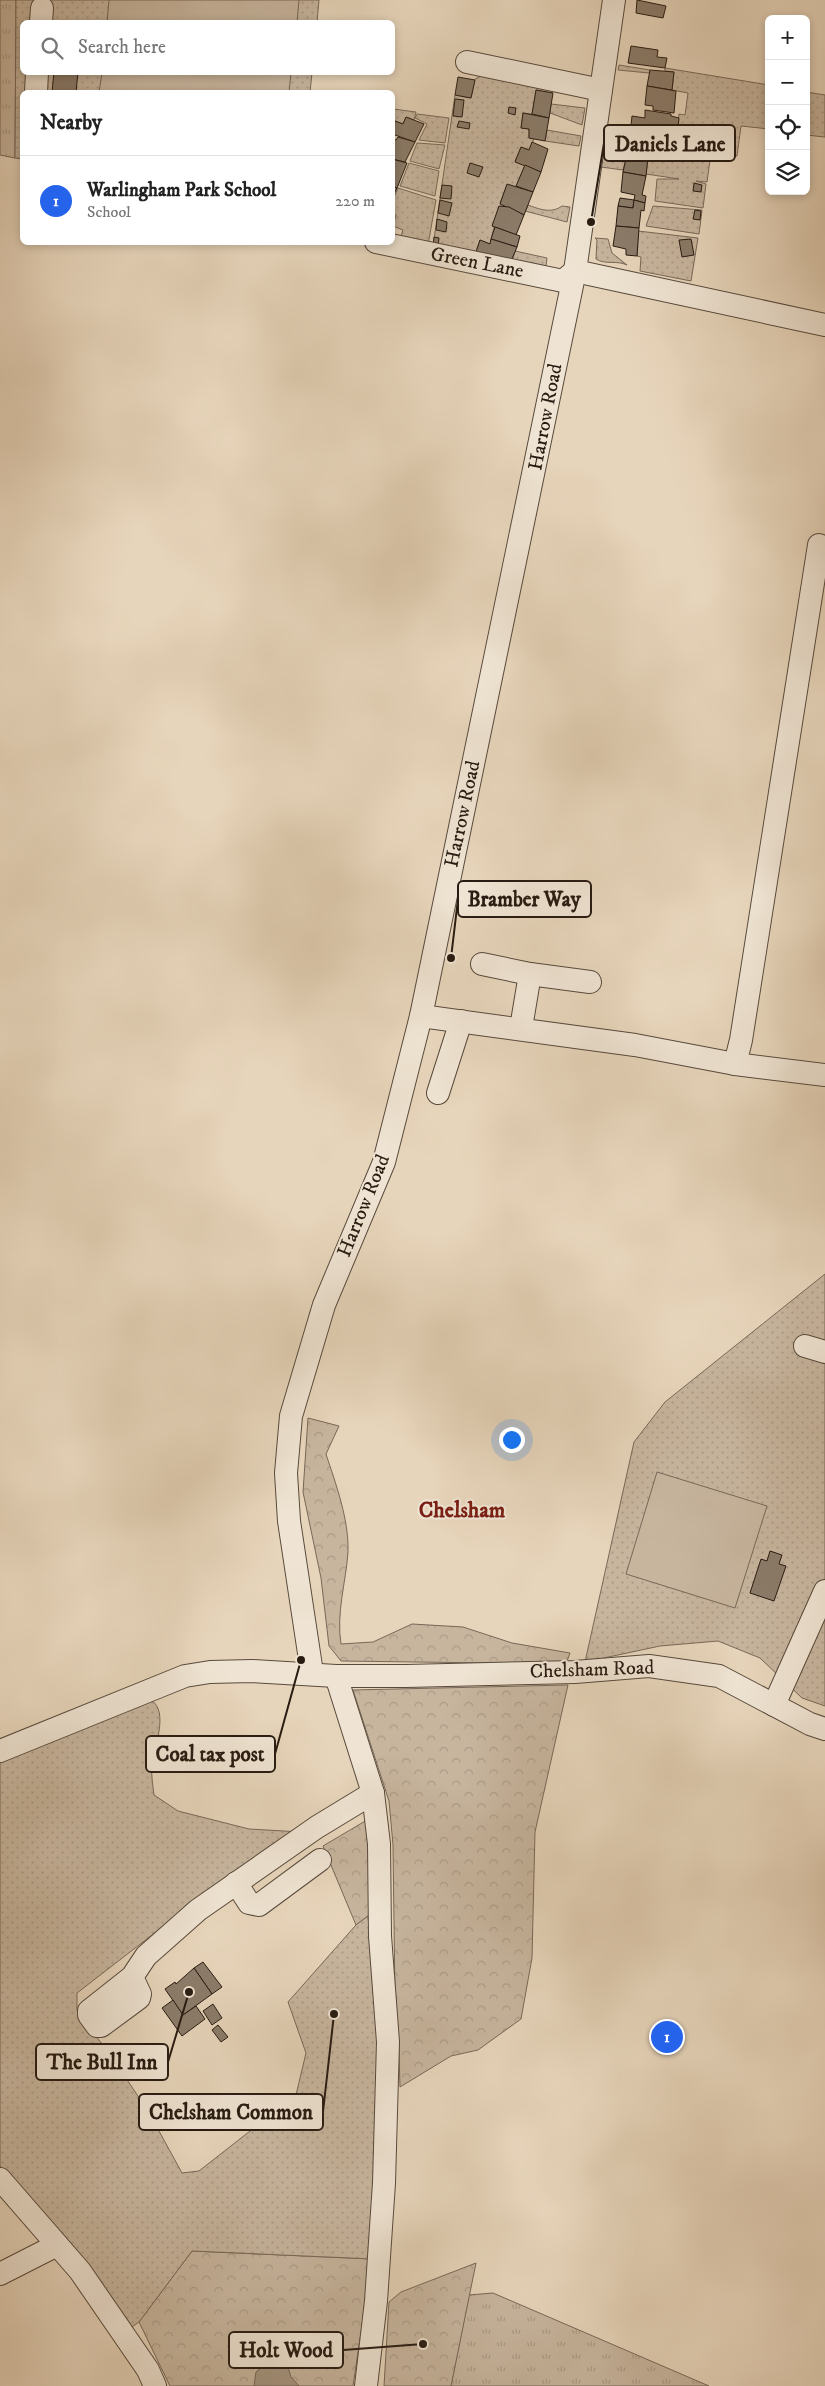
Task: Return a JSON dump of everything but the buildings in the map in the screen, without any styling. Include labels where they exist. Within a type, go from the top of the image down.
[{"type":"street","name":"Harrow Road","points":[[312,1674],[289,1521],[286,1473],[291,1416],[324,1305],[384,1162],[421,1016],[575,271],[614,0]]},
{"type":"street","points":[[467,62],[600,90]]},
{"type":"street","points":[[36,90],[37,75]]},
{"type":"street","name":"Green Lane","points":[[390,245],[563,281],[575,271]]},
{"type":"street","points":[[575,271],[825,325]]},
{"type":"street","points":[[735,1064],[741,1040],[819,545]]},
{"type":"street","points":[[482,964],[530,974],[590,982]]},
{"type":"street","points":[[521,1028],[530,974]]},
{"type":"street","points":[[421,1016],[635,1044],[735,1064],[825,1075]]},
{"type":"street","points":[[438,1093],[461,1021]]},
{"type":"street","points":[[774,1705],[825,1591]]},
{"type":"street","name":"Chelsham Road","points":[[0,1751],[185,1676],[210,1672],[252,1670],[336,1676],[406,1676],[575,1672],[649,1666],[719,1676],[825,1729]]},
{"type":"street","points":[[336,1676],[373,1793],[379,1844],[380,1936],[388,2042],[384,2183],[376,2301],[366,2386]]},
{"type":"street","points":[[132,1977],[146,1956],[198,1910],[317,1827],[373,1793]]},
{"type":"street","points":[[236,1883],[249,1903],[259,1906],[320,1860]]},
{"type":"street","points":[[0,2179],[86,2279],[148,2370],[155,2386]]},
{"type":"street","points":[[0,2274],[57,2245]]},
{"type":"green space","points":[[0,0],[16,0],[15,158],[0,155]]},
{"type":"green space","points":[[16,0],[319,0],[317,20],[20,20],[20,75],[312,75],[310,90],[20,90],[20,159],[15,158]]},
{"type":"green space","points":[[109,0],[299,0],[297,20],[107,20]]},
{"type":"green space","points":[[619,65],[650,70],[649,73],[618,70]]},
{"type":"green space","points":[[665,68],[765,84],[765,129],[741,126],[737,156],[711,153],[707,182],[696,181],[706,184],[703,208],[655,201],[657,179],[679,179],[646,174],[648,157],[653,157],[654,147],[642,146],[642,151],[624,148],[621,153],[605,149],[608,134],[644,141],[644,137],[669,140],[669,137],[677,137],[679,114],[685,115],[688,93],[672,90],[674,72],[665,71]]},
{"type":"green space","points":[[485,74],[553,86],[552,93],[536,90],[532,114],[523,113],[521,128],[529,129],[529,138],[534,139],[529,150],[521,147],[515,161],[525,165],[516,187],[507,185],[500,203],[509,207],[499,207],[490,244],[480,240],[476,252],[433,246],[455,95],[471,98],[475,79]]},
{"type":"green space","points":[[102,75],[291,75],[289,90],[99,90]]},
{"type":"green space","points":[[810,93],[825,95],[825,137],[810,135]]},
{"type":"green space","points":[[551,104],[585,108],[582,125],[550,113]]},
{"type":"green space","points":[[395,109],[416,112],[414,120],[406,117],[403,124],[395,121]]},
{"type":"green space","points":[[417,114],[449,118],[445,143],[419,140],[427,124],[415,118]]},
{"type":"green space","points":[[547,130],[581,136],[579,146],[545,141]]},
{"type":"green space","points":[[417,143],[445,145],[439,169],[410,161]]},
{"type":"green space","points":[[604,153],[626,158],[623,170],[601,167]]},
{"type":"green space","points":[[409,163],[439,171],[435,196],[400,186]]},
{"type":"green space","points":[[398,188],[436,200],[428,245],[400,239],[403,230],[395,227],[395,195]]},
{"type":"green space","points":[[528,205],[549,210],[562,206],[570,207],[567,222],[525,211]]},
{"type":"green space","points":[[653,206],[702,210],[699,234],[646,226]]},
{"type":"green space","points":[[638,231],[698,238],[691,281],[640,271],[641,257],[637,256]]},
{"type":"green space","points":[[595,238],[608,239],[612,253],[627,265],[603,262],[596,259],[597,240]]},
{"type":"green space","points":[[515,251],[547,258],[546,266],[512,261]]},
{"type":"green space","points":[[825,1274],[825,1706],[802,1698],[760,1658],[718,1641],[660,1646],[585,1662],[634,1442],[665,1402]]},
{"type":"green space","points":[[308,1418],[339,1426],[326,1454],[341,1502],[348,1540],[340,1621],[341,1644],[373,1642],[412,1624],[463,1627],[512,1643],[570,1653],[566,1664],[341,1661],[329,1646],[321,1578],[303,1492]]},
{"type":"green space","points":[[657,1472],[767,1506],[735,1608],[626,1574]]},
{"type":"green space","points":[[568,1685],[535,1832],[532,1958],[521,2019],[478,2050],[451,2056],[400,2087],[395,1997],[393,1845],[389,1801],[353,1690]]},
{"type":"green space","points":[[151,1700],[157,1706],[160,1722],[152,1767],[154,1795],[178,1811],[249,1829],[301,1832],[174,1918],[77,1993],[77,2010],[81,2018],[107,2050],[148,2111],[182,2173],[199,2171],[296,2095],[306,2053],[288,2002],[356,1925],[368,1916],[379,2040],[372,2259],[192,2251],[139,2322],[132,2327],[81,2260],[0,2166],[0,1759]]},
{"type":"green space","points":[[367,1820],[373,1912],[356,1925],[323,1846]]},
{"type":"green space","points":[[192,2251],[372,2259],[353,2386],[170,2386],[139,2322]]},
{"type":"green space","points":[[476,2263],[451,2386],[384,2386],[389,2302],[401,2292]]},
{"type":"green space","points":[[493,2293],[709,2386],[451,2386],[469,2295]]},
{"type":"shaded area","points":[[284,2355],[291,2377],[299,2386],[254,2386],[256,2372],[275,2357]]},
{"type":"place","name":"Daniels Lane","points":[[591,222]]},
{"type":"place","name":"Bramber Way","points":[[451,958]]},
{"type":"place","name":"Coal tax post","points":[[301,1660]]},
{"type":"place","name":"The Bull Inn","points":[[189,1992]]},
{"type":"place","name":"Chelsham Common","points":[[334,2014]]},
{"type":"place","name":"Warlingham Park School","points":[[667,2037]]},
{"type":"place","name":"Holt Wood","points":[[423,2344]]},
{"type":"district","name":"Chelsham","points":[[462,1510]]}]
